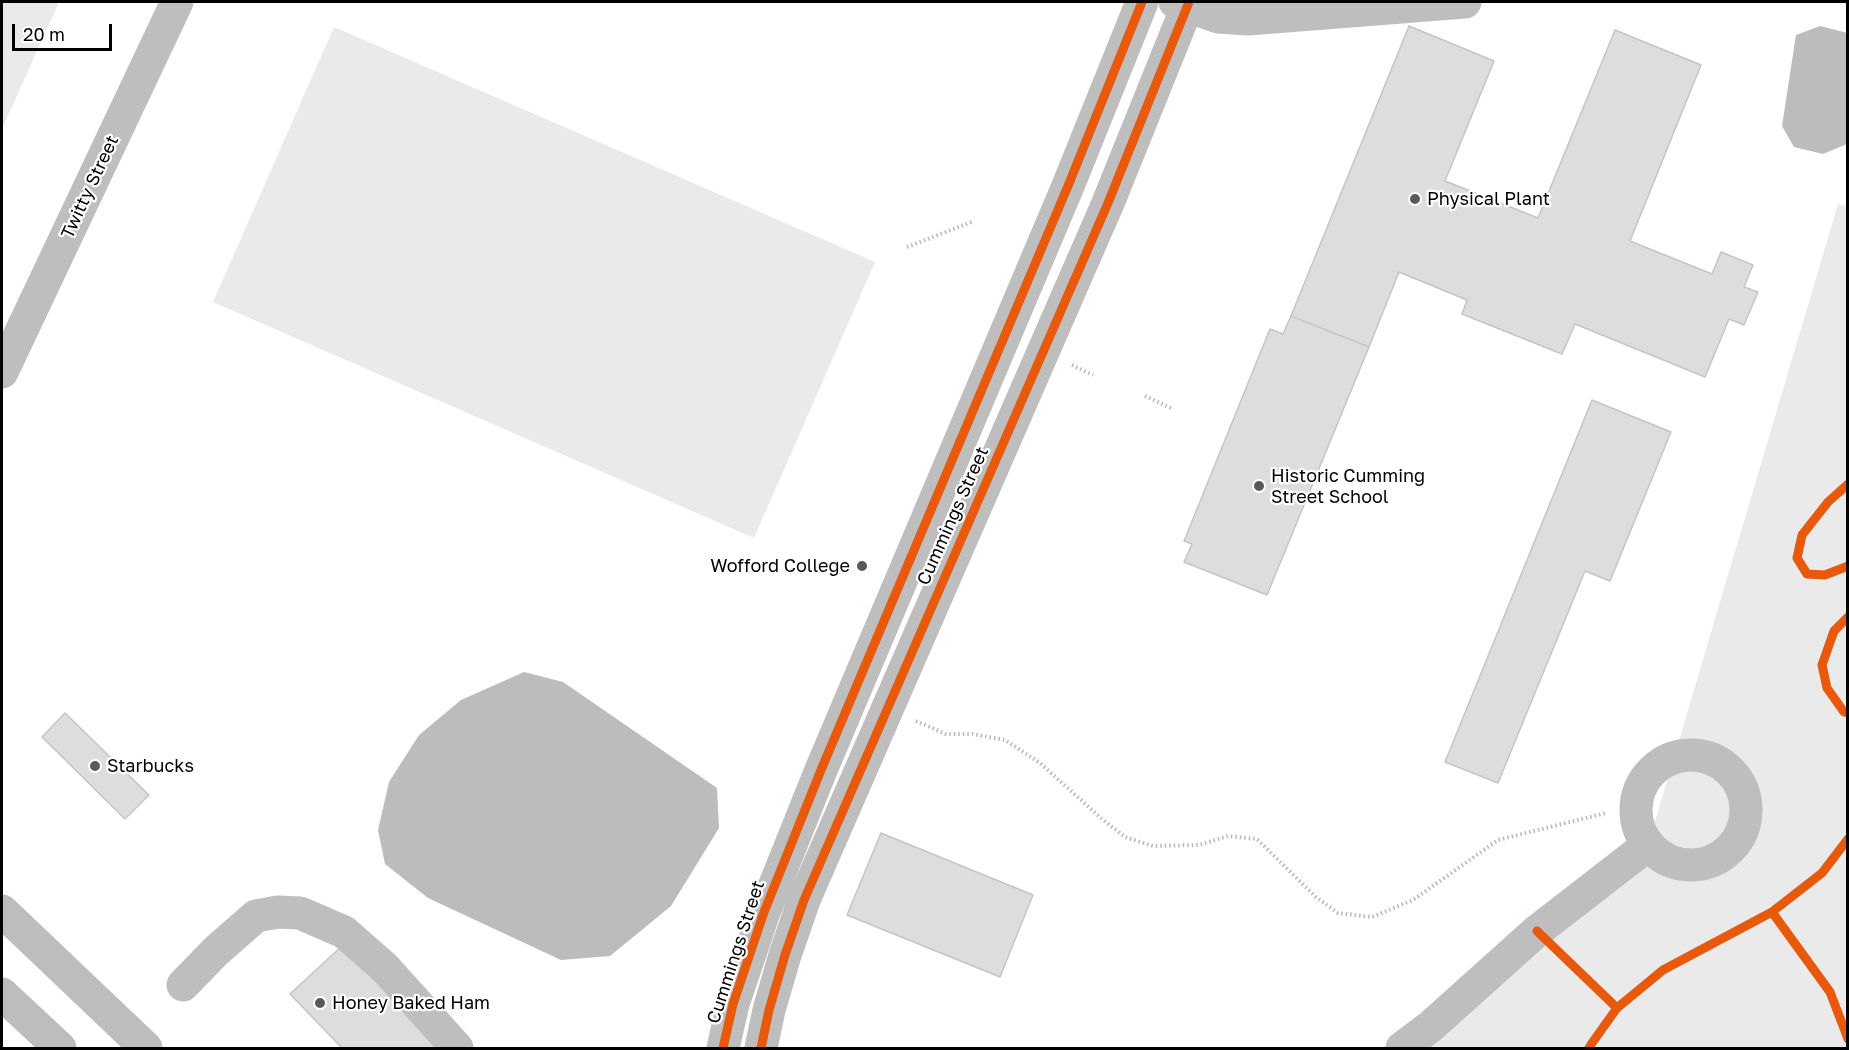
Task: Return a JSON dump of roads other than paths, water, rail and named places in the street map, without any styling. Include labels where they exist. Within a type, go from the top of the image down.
[{"type":"highway","points":[[2,911],[146,1048]]},
{"type":"highway","points":[[2,994],[60,1048]]},
{"type":"street","name":"Twitty Street","points":[[2,372],[177,2]]},
{"type":"street","name":"Cummings Street","points":[[723,1048],[733,1004],[764,912],[816,781],[1068,186],[1142,2]]},
{"type":"street","points":[[1184,3],[1218,17],[1248,19],[1466,2]]},
{"type":"street","name":"Cummings Street","points":[[761,1048],[769,1010],[804,900],[1108,203],[1184,3]]},
{"type":"street","points":[[1402,1048],[1430,1027],[1537,931],[1648,845]]},
{"type":"street","points":[[183,985],[255,916],[278,912],[300,913],[344,932],[385,968],[457,1048]]},
{"type":"place","name":"Physical Plant","points":[[1415,199]]},
{"type":"place","name":"Historic Cumming Street School","points":[[1259,486]]},
{"type":"place","name":"Wofford College","points":[[862,566]]},
{"type":"place","name":"Starbucks","points":[[95,766]]},
{"type":"place","name":"Honey Baked Ham","points":[[320,1003]]}]
